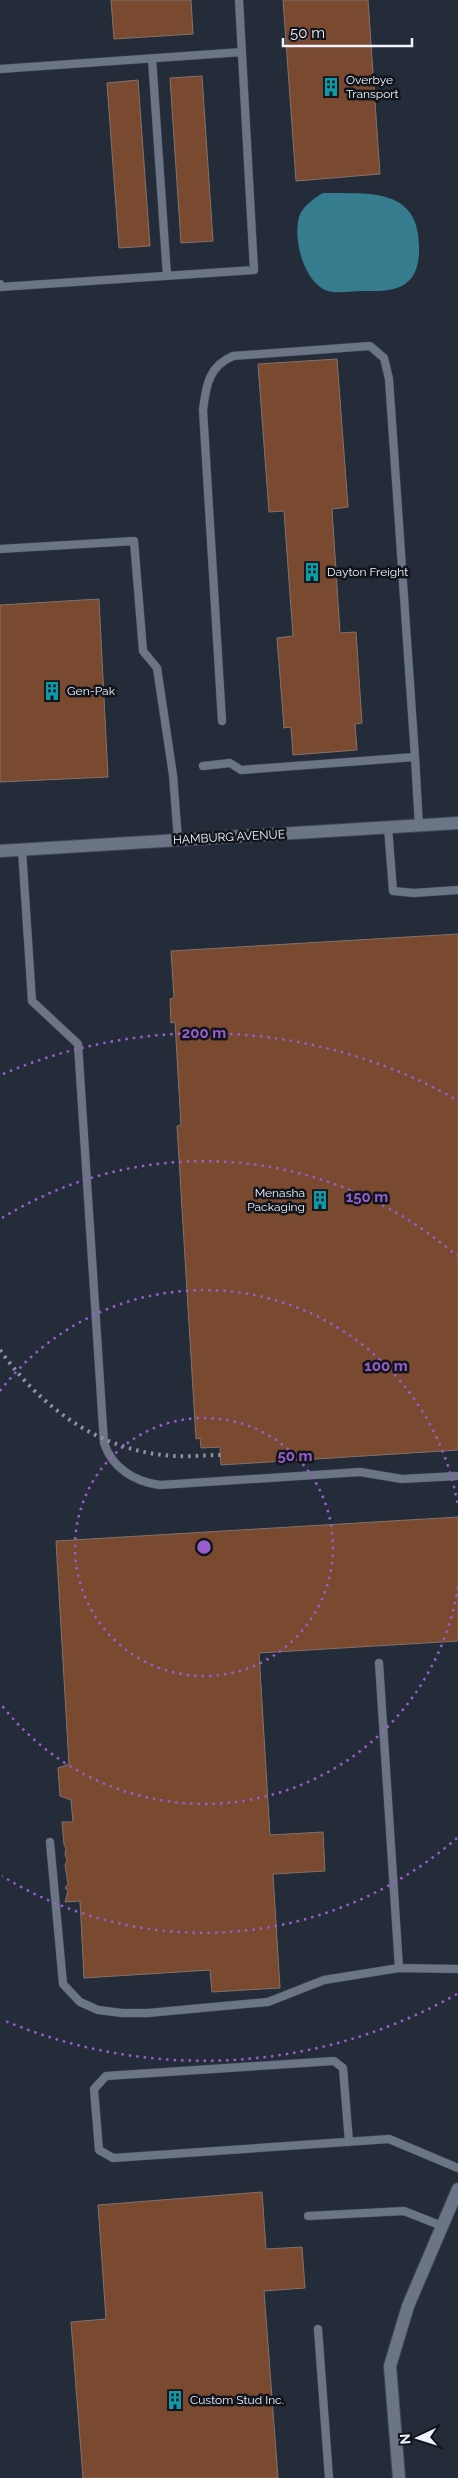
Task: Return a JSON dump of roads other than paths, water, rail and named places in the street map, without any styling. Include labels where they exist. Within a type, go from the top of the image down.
[{"type":"street","name":"HAMBURG AVENUE","points":[[0,851],[458,824]]},
{"type":"street","points":[[399,2478],[390,2366],[408,2306],[458,2189]]},
{"type":"lane","points":[[0,284],[0,287],[254,270],[238,0]]},
{"type":"lane","points":[[0,69],[242,52]]},
{"type":"lane","points":[[152,58],[167,276]]},
{"type":"lane","points":[[222,721],[203,410],[211,374],[216,366],[233,356],[370,346],[384,358],[389,379],[416,757],[419,826]]},
{"type":"lane","points":[[0,549],[134,541],[143,651],[157,668],[173,775],[178,840]]},
{"type":"lane","points":[[203,766],[230,763],[241,770],[416,757]]},
{"type":"lane","points":[[388,827],[392,891],[414,893],[458,890]]},
{"type":"lane","points":[[22,850],[32,1001],[78,1044],[103,1438],[107,1454],[113,1462],[133,1477],[147,1483],[160,1485],[360,1472],[402,1479],[458,1476]]},
{"type":"lane","points":[[379,1663],[399,1968]]},
{"type":"lane","points":[[50,1842],[63,1984],[80,2002],[92,2008],[122,2014],[268,2002],[324,1980],[399,1968],[458,1969]]},
{"type":"lane","points":[[349,2142],[343,2068],[334,2061],[106,2076],[94,2089],[99,2150],[113,2158],[349,2142],[389,2139],[458,2168]]},
{"type":"lane","points":[[308,2216],[404,2210],[442,2226]]},
{"type":"lane","points":[[318,2329],[329,2478]]},
{"type":"water","points":[[323,193],[374,195],[389,198],[402,204],[411,215],[417,230],[418,261],[410,280],[397,288],[376,291],[332,292],[323,289],[316,283],[310,276],[301,257],[297,226],[299,217],[306,206]]},
{"type":"railway","points":[[0,1350],[16,1371],[54,1408],[98,1436],[122,1446],[147,1453],[174,1456],[220,1455]]},
{"type":"place","name":"Overbye Transport","points":[[331,87]]},
{"type":"place","name":"Dayton Freight","points":[[312,572]]},
{"type":"place","name":"Gen-Pak","points":[[52,691]]},
{"type":"place","name":"Menasha Packaging","points":[[320,1200]]},
{"type":"place","name":"Custom Stud Inc.","points":[[175,2400]]}]
